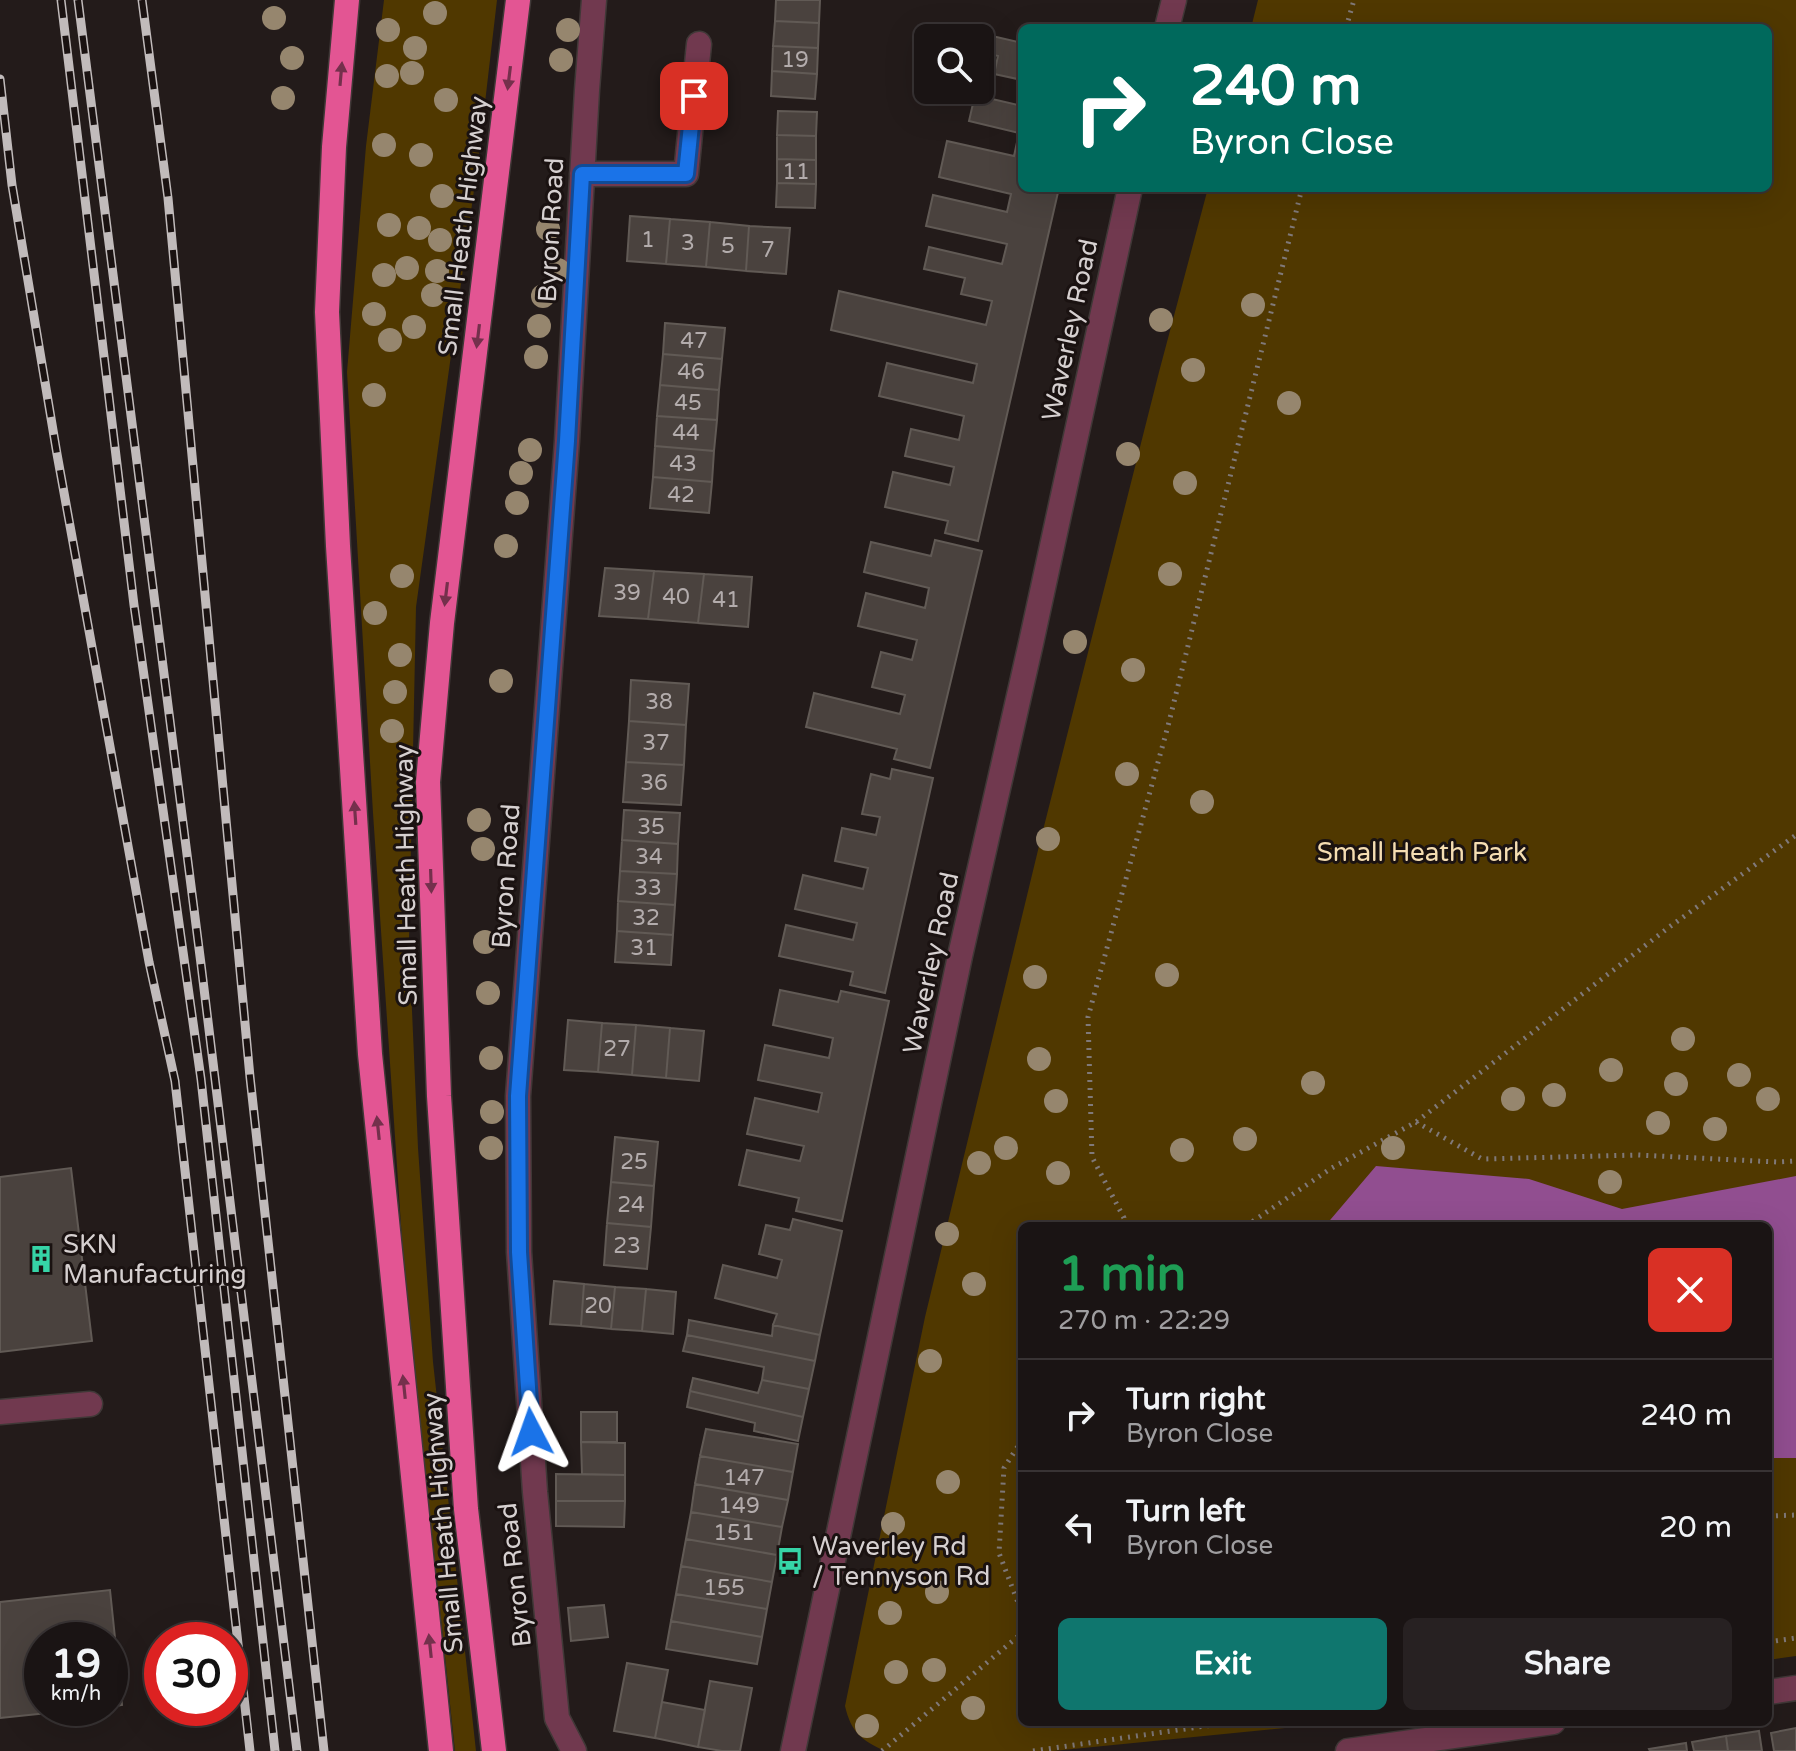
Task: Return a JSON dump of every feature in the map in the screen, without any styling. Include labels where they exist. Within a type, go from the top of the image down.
[{"type":"highway","name":"Small Heath Highway","points":[[347,0],[334,147],[327,312],[338,546],[370,1054],[441,1751]]},
{"type":"highway","name":"Small Heath Highway","points":[[494,1751],[465,1493],[439,1096],[428,782],[442,623],[518,0]]},
{"type":"street","name":"Byron Road","points":[[574,1751],[557,1718],[535,1492],[519,1252],[518,1096],[567,441],[594,0]]},
{"type":"street","points":[[1168,24],[1174,0]]},
{"type":"street","points":[[582,174],[686,174],[699,44]]},
{"type":"street","name":"Waverley Road","points":[[793,1751],[960,956],[1129,192]]},
{"type":"street","points":[[0,1412],[90,1404]]},
{"type":"street","points":[[1772,1691],[1796,1688]]},
{"type":"street","points":[[1348,1751],[1525,1726]]},
{"type":"path","points":[[1347,24],[1354,0]]},
{"type":"path","points":[[1124,1222],[1092,1157],[1088,1017],[1168,726],[1301,192]]},
{"type":"path","points":[[1252,1222],[1330,1169],[1416,1122],[1668,928],[1796,835]]},
{"type":"path","points":[[1416,1122],[1482,1159],[1638,1155],[1796,1161]]},
{"type":"path","points":[[1018,1446],[1004,1468],[999,1553],[1018,1603]]},
{"type":"path","points":[[1772,1516],[1796,1515]]},
{"type":"path","points":[[882,1751],[1018,1636]]},
{"type":"path","points":[[1772,1641],[1796,1638]]},
{"type":"path","points":[[1033,1751],[1205,1726]]},
{"type":"green space","points":[[384,0],[497,0],[479,154],[416,607],[409,942],[418,1148],[433,1362],[476,1751],[455,1751],[404,1269],[347,372],[366,146]]},
{"type":"green space","name":"Small Heath Park","points":[[1258,0],[1796,0],[1796,1656],[1772,1659],[1772,1222],[1018,1222],[1018,1726],[1306,1726],[1053,1751],[885,1751],[858,1734],[845,1706],[925,1317],[1039,846],[1207,192],[1772,192],[1772,24],[1252,24]]},
{"type":"shaded area","points":[[1376,1166],[1529,1179],[1622,1209],[1796,1176],[1796,1458],[1772,1458],[1772,1222],[1328,1222]]},
{"type":"building","points":[[776,0],[820,0],[819,23],[775,21]]},
{"type":"building","points":[[775,21],[819,23],[818,48],[773,46]]},
{"type":"building","points":[[994,36],[1018,42],[1018,79],[994,74],[998,56],[994,55]]},
{"type":"building","points":[[773,46],[818,48],[817,74],[772,71]]},
{"type":"building","points":[[772,71],[817,74],[815,99],[771,96]]},
{"type":"building","points":[[994,99],[1018,105],[1018,133],[969,121],[973,104],[994,104]]},
{"type":"building","points":[[778,111],[817,112],[816,136],[777,135]]},
{"type":"building","points":[[777,135],[816,136],[816,160],[777,159]]},
{"type":"building","points":[[1018,138],[1018,192],[1058,192],[978,541],[945,533],[948,521],[885,507],[893,472],[950,485],[954,467],[905,456],[911,429],[959,440],[964,416],[879,396],[887,363],[973,383],[977,364],[831,330],[839,291],[986,325],[992,301],[961,294],[965,278],[924,269],[929,247],[1002,264],[1007,244],[926,226],[933,195],[1007,212],[1011,194],[939,177],[947,141],[1014,156]]},
{"type":"building","points":[[777,159],[816,160],[816,184],[777,183]]},
{"type":"building","points":[[777,183],[816,184],[815,208],[776,207]]},
{"type":"building","points":[[630,216],[670,219],[666,264],[627,261]]},
{"type":"building","points":[[670,219],[710,222],[706,267],[666,264]]},
{"type":"building","points":[[710,222],[749,226],[746,271],[706,267]]},
{"type":"building","points":[[749,226],[790,228],[786,274],[746,271]]},
{"type":"building","points":[[665,323],[725,328],[722,359],[663,354]]},
{"type":"building","points":[[663,354],[722,359],[719,390],[660,385]]},
{"type":"building","points":[[660,385],[719,390],[717,420],[657,416]]},
{"type":"building","points":[[657,416],[717,420],[714,451],[655,446]]},
{"type":"building","points":[[655,446],[714,451],[712,482],[653,477]]},
{"type":"building","points":[[653,477],[712,482],[709,513],[650,508]]},
{"type":"building","points":[[935,540],[982,551],[930,768],[894,759],[897,749],[806,727],[814,693],[900,714],[905,695],[872,687],[881,652],[912,660],[917,640],[858,626],[866,593],[925,608],[929,588],[864,572],[871,542],[931,556]]},
{"type":"building","points":[[605,568],[654,571],[648,619],[599,616]]},
{"type":"building","points":[[654,571],[704,574],[698,623],[648,619]]},
{"type":"building","points":[[704,574],[752,577],[748,627],[698,623]]},
{"type":"building","points":[[631,680],[689,684],[686,725],[629,721]]},
{"type":"building","points":[[629,721],[686,725],[684,765],[626,762]]},
{"type":"building","points":[[626,762],[684,765],[681,805],[623,802]]},
{"type":"building","points":[[892,769],[933,778],[885,993],[850,985],[853,972],[779,956],[786,925],[853,940],[857,923],[795,909],[803,875],[863,889],[868,868],[835,861],[842,828],[876,835],[880,817],[862,814],[871,774],[890,779]]},
{"type":"building","points":[[624,810],[680,813],[678,844],[622,840]]},
{"type":"building","points":[[622,840],[678,844],[677,874],[620,871]]},
{"type":"building","points":[[620,871],[677,874],[675,905],[618,901]]},
{"type":"building","points":[[618,901],[675,905],[673,935],[617,931]]},
{"type":"building","points":[[617,931],[673,935],[671,965],[615,962]]},
{"type":"building","points":[[780,990],[838,1002],[841,991],[889,1001],[842,1221],[796,1211],[799,1198],[739,1185],[747,1150],[800,1161],[804,1146],[747,1134],[755,1098],[818,1112],[822,1093],[758,1080],[765,1045],[829,1058],[833,1038],[773,1025]]},
{"type":"building","points":[[568,1020],[602,1023],[598,1072],[564,1070]]},
{"type":"building","points":[[602,1023],[636,1025],[632,1075],[598,1072]]},
{"type":"building","points":[[636,1025],[670,1028],[666,1078],[632,1075]]},
{"type":"building","points":[[670,1028],[704,1031],[699,1081],[666,1078]]},
{"type":"building","points":[[615,1137],[658,1142],[654,1186],[611,1182]]},
{"type":"building","name":"SKN Manufacturing","points":[[71,1168],[92,1341],[0,1352],[0,1177]]},
{"type":"building","points":[[611,1182],[654,1186],[651,1227],[607,1223]]},
{"type":"building","points":[[793,1219],[842,1231],[820,1335],[773,1325],[777,1314],[715,1298],[723,1265],[777,1278],[782,1260],[759,1254],[766,1225],[790,1230]]},
{"type":"building","points":[[607,1223],[651,1227],[647,1269],[604,1265]]},
{"type":"building","points":[[554,1281],[584,1284],[581,1326],[550,1324]]},
{"type":"building","points":[[584,1284],[615,1287],[611,1329],[581,1326]]},
{"type":"building","points":[[615,1287],[646,1289],[642,1331],[611,1329]]},
{"type":"building","points":[[646,1289],[676,1292],[673,1334],[642,1331]]},
{"type":"building","points":[[689,1320],[772,1336],[773,1325],[820,1335],[815,1361],[687,1335]]},
{"type":"building","points":[[687,1335],[815,1361],[809,1389],[762,1380],[764,1367],[683,1351]]},
{"type":"building","points":[[693,1378],[758,1393],[762,1380],[809,1389],[803,1417],[690,1391]]},
{"type":"building","points":[[690,1391],[803,1417],[798,1441],[754,1431],[755,1423],[687,1407]]},
{"type":"building","points":[[581,1412],[617,1412],[617,1442],[581,1442]]},
{"type":"building","points":[[706,1429],[798,1444],[793,1472],[700,1456]]},
{"type":"building","points":[[581,1442],[625,1443],[625,1475],[582,1474]]},
{"type":"building","points":[[700,1456],[793,1472],[788,1500],[695,1484]]},
{"type":"building","points":[[556,1474],[625,1475],[625,1501],[556,1501]]},
{"type":"building","points":[[695,1484],[788,1500],[782,1527],[691,1512]]},
{"type":"building","points":[[556,1501],[625,1501],[624,1527],[556,1526]]},
{"type":"building","points":[[691,1512],[782,1527],[777,1555],[686,1539]]},
{"type":"building","points":[[686,1539],[777,1555],[772,1582],[681,1566]]},
{"type":"building","points":[[681,1566],[772,1582],[767,1609],[676,1594]]},
{"type":"building","points":[[110,1590],[113,1622],[24,1622],[24,1716],[0,1718],[0,1602]]},
{"type":"building","points":[[676,1594],[767,1609],[762,1637],[671,1621]]},
{"type":"building","points":[[604,1605],[608,1637],[571,1641],[568,1608]]},
{"type":"building","points":[[671,1621],[762,1637],[757,1664],[666,1649]]},
{"type":"building","points":[[627,1663],[668,1670],[655,1738],[614,1731]]},
{"type":"building","points":[[710,1681],[752,1688],[740,1751],[698,1747]]},
{"type":"building","points":[[662,1702],[705,1710],[698,1747],[655,1738]]},
{"type":"building","points":[[1796,1728],[1796,1751],[1774,1751],[1771,1733]]},
{"type":"building","points":[[1759,1731],[1762,1751],[1728,1751],[1726,1736]]},
{"type":"building","points":[[1726,1736],[1728,1751],[1694,1751],[1692,1742]]},
{"type":"building","points":[[1686,1743],[1687,1751],[1649,1749]]},
{"type":"railway","points":[[61,0],[134,605],[201,1079],[275,1751]]},
{"type":"railway","points":[[78,0],[201,964],[297,1751]]},
{"type":"railway","points":[[142,0],[168,198],[250,1077],[324,1751]]},
{"type":"railway","points":[[0,79],[12,185],[57,454],[149,962],[175,1081],[250,1751]]},
{"type":"place","name":"SKN Manufacturing","points":[[41,1259]]},
{"type":"place","name":"Waverley Rd / Tennyson Rd","points":[[790,1561]]},
{"type":"route","points":[[531,1432],[519,1252],[518,1096],[567,441],[582,174],[686,174],[694,96]]}]
